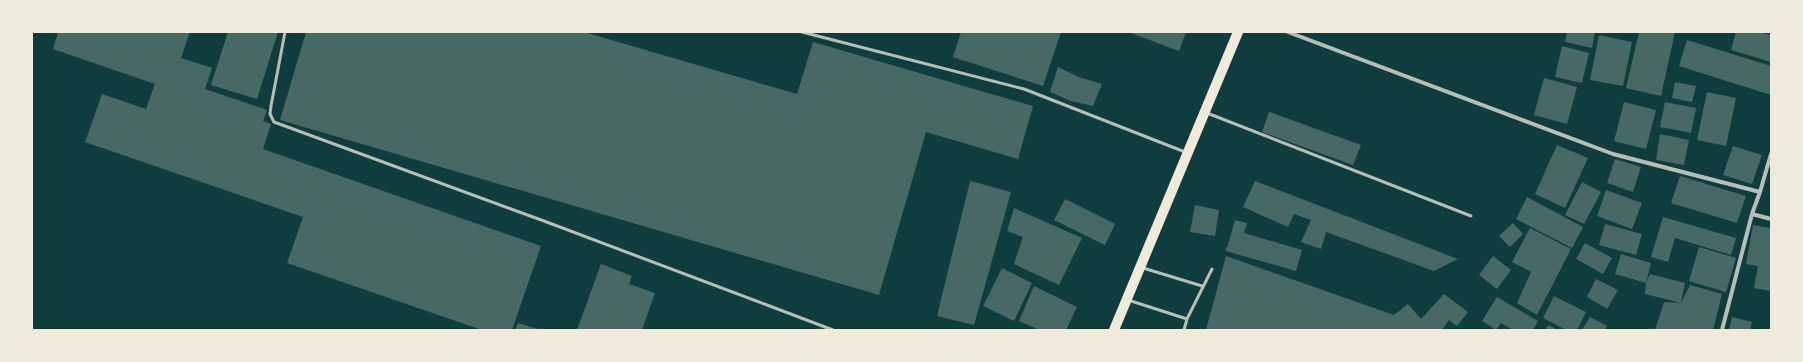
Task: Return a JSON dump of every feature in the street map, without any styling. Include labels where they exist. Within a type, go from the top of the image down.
[{"type":"main road","points":[[1114,330],[1238,32]]},
{"type":"street","points":[[1288,32],[1613,154],[1760,192]]},
{"type":"street","points":[[1722,330],[1752,214],[1771,154]]},
{"type":"street","points":[[1752,214],[1771,219]]},
{"type":"lane","points":[[285,32],[270,114],[274,122],[536,218],[833,330]]},
{"type":"lane","points":[[802,32],[1024,89],[1187,152]]},
{"type":"lane","points":[[1204,111],[1471,216]]},
{"type":"lane","points":[[1140,267],[1202,286]]},
{"type":"lane","points":[[1184,330],[1187,319],[1212,268]]},
{"type":"lane","points":[[1127,300],[1187,319]]},
{"type":"building","points":[[58,32],[190,32],[181,58],[212,68],[205,89],[267,110],[263,121],[271,124],[263,149],[541,246],[512,330],[482,330],[287,263],[303,217],[85,142],[102,94],[146,109],[155,84],[53,49]]},
{"type":"building","points":[[228,32],[278,32],[257,99],[211,85]]},
{"type":"building","points":[[306,32],[584,32],[797,94],[813,42],[1033,106],[1018,159],[926,132],[879,295],[280,120]]},
{"type":"building","points":[[961,32],[1061,32],[1043,86],[953,57]]},
{"type":"building","points":[[1128,32],[1186,32],[1179,51]]},
{"type":"building","points":[[1567,32],[1595,32],[1592,48],[1565,42]]},
{"type":"building","points":[[1639,32],[1675,32],[1661,96],[1626,88]]},
{"type":"building","points":[[1736,32],[1759,32],[1771,35],[1771,62],[1731,50]]},
{"type":"building","points":[[1599,35],[1632,42],[1623,86],[1590,80]]},
{"type":"building","points":[[1687,40],[1771,66],[1771,95],[1679,66]]},
{"type":"building","points":[[1562,46],[1589,53],[1582,83],[1555,77]]},
{"type":"building","points":[[1058,67],[1079,77],[1102,84],[1093,106],[1071,101],[1050,92]]},
{"type":"building","points":[[1544,78],[1577,87],[1567,124],[1534,115]]},
{"type":"building","points":[[1675,82],[1696,86],[1692,102],[1672,98]]},
{"type":"building","points":[[1707,92],[1736,98],[1726,146],[1697,140]]},
{"type":"building","points":[[1624,102],[1656,110],[1646,149],[1614,141]]},
{"type":"building","points":[[1665,102],[1696,108],[1691,133],[1660,127]]},
{"type":"building","points":[[1269,112],[1361,145],[1353,165],[1262,132]]},
{"type":"building","points":[[1660,134],[1689,140],[1684,165],[1656,160]]},
{"type":"building","points":[[1557,145],[1588,158],[1565,208],[1535,194]]},
{"type":"building","points":[[1733,146],[1762,155],[1752,184],[1723,175]]},
{"type":"building","points":[[1615,159],[1641,167],[1633,192],[1607,183]]},
{"type":"building","points":[[1680,176],[1746,196],[1737,223],[1671,203]]},
{"type":"building","points":[[970,181],[1011,192],[974,325],[937,316]]},
{"type":"building","points":[[1255,181],[1458,259],[1434,271],[1326,232],[1321,249],[1301,242],[1311,220],[1294,214],[1288,227],[1243,207]]},
{"type":"building","points":[[1582,182],[1601,192],[1584,224],[1565,215]]},
{"type":"building","points":[[1606,190],[1642,203],[1632,229],[1597,216]]},
{"type":"building","points":[[1527,197],[1583,227],[1572,248],[1516,219]]},
{"type":"building","points":[[1065,199],[1115,224],[1105,245],[1054,220]]},
{"type":"building","points":[[1195,205],[1219,210],[1215,236],[1190,232]]},
{"type":"building","points":[[1014,208],[1082,238],[1059,285],[1014,264],[1023,237],[1007,231]]},
{"type":"building","points":[[1663,217],[1736,238],[1731,255],[1675,238],[1668,262],[1651,257]]},
{"type":"building","points":[[1235,220],[1247,223],[1244,233],[1302,250],[1296,271],[1226,251],[1225,247],[1227,248]]},
{"type":"building","points":[[1513,223],[1523,234],[1510,247],[1499,236]]},
{"type":"building","points":[[1605,224],[1642,234],[1636,255],[1599,245]]},
{"type":"building","points":[[1753,225],[1771,228],[1771,291],[1754,288],[1758,266],[1746,264]]},
{"type":"building","points":[[1530,228],[1571,249],[1537,315],[1517,303],[1531,272],[1512,262]]},
{"type":"building","points":[[1585,243],[1612,258],[1603,274],[1576,259]]},
{"type":"building","points":[[1699,247],[1736,258],[1726,292],[1689,281]]},
{"type":"building","points":[[1621,254],[1651,263],[1646,283],[1615,274]]},
{"type":"building","points":[[1226,256],[1394,315],[1408,304],[1421,319],[1444,294],[1468,312],[1457,326],[1449,320],[1442,330],[1206,330]]},
{"type":"building","points":[[1493,256],[1511,270],[1497,289],[1479,275]]},
{"type":"building","points":[[601,264],[632,276],[629,284],[655,293],[642,330],[577,330]]},
{"type":"building","points":[[1002,268],[1032,283],[1014,321],[983,306]]},
{"type":"building","points":[[1650,274],[1685,283],[1681,303],[1645,294],[1646,283]]},
{"type":"building","points":[[1596,279],[1618,290],[1607,309],[1587,297]]},
{"type":"building","points":[[1690,285],[1722,294],[1713,330],[1655,330],[1664,302],[1681,303]]},
{"type":"building","points":[[1034,286],[1077,307],[1066,330],[1040,330],[1019,321]]},
{"type":"building","points":[[1554,296],[1586,312],[1577,330],[1566,330],[1543,318]]},
{"type":"building","points":[[1497,297],[1538,321],[1533,330],[1513,330],[1501,323],[1496,330],[1482,321]]},
{"type":"building","points":[[1590,317],[1607,326],[1605,330],[1582,330]]},
{"type":"building","points":[[1732,317],[1752,322],[1750,330],[1729,330]]},
{"type":"building","points":[[518,323],[541,330],[515,330]]},
{"type":"building","points":[[1548,325],[1558,330],[1545,330]]}]
